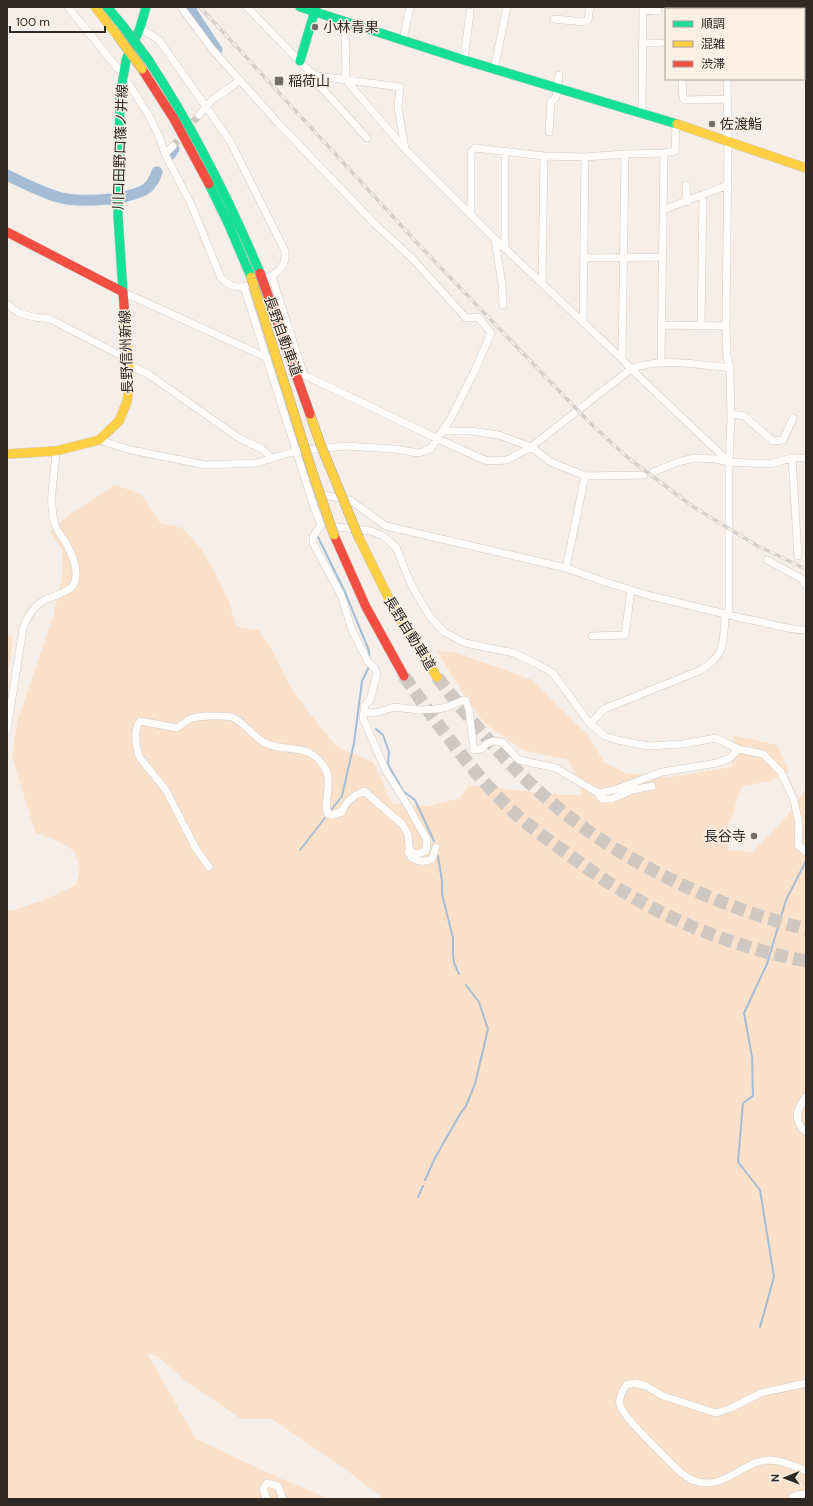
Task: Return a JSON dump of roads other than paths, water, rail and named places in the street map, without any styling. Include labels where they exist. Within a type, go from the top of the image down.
[{"type":"main road","name":"長野自動車道","points":[[95,7],[142,69],[168,108],[203,170],[229,224],[251,277],[310,465],[334,535],[365,607],[404,676]]},
{"type":"main road","name":"長野自動車道","points":[[107,7],[149,61],[176,103],[206,155],[238,221],[260,273],[325,455],[359,538],[394,609],[437,677]]},
{"type":"main road","name":"川口田野口篠ノ井線","points":[[124,292],[118,216],[122,75],[126,60],[140,28],[146,7]]},
{"type":"main road","points":[[300,7],[316,10],[345,22],[464,60],[642,115],[676,124],[728,143],[806,168]]},
{"type":"main road","points":[[300,61],[316,10]]},
{"type":"main road","name":"長野信州新線","points":[[7,232],[124,292],[129,365],[127,402],[124,413],[110,431],[99,440],[56,451],[7,454]]},
{"type":"street","points":[[68,7],[122,75],[148,114],[165,154],[191,204],[221,278],[226,283],[244,287],[272,277],[283,266],[285,261],[285,251],[230,141],[159,40],[140,28]]},
{"type":"street","points":[[99,440],[131,450],[206,465],[256,463],[297,451],[345,446],[395,449],[418,453],[425,452],[431,448],[443,431],[475,370],[491,333],[478,317],[466,318],[413,259],[319,166],[212,49],[181,7]]},
{"type":"street","points":[[247,7],[309,70],[318,76],[400,87],[398,107],[406,149]]},
{"type":"street","points":[[403,40],[410,7]]},
{"type":"street","points":[[494,69],[507,7]]},
{"type":"street","points":[[554,19],[584,22],[588,20],[590,7]]},
{"type":"street","points":[[642,115],[643,9],[658,11]]},
{"type":"street","points":[[464,60],[470,12]]},
{"type":"street","points":[[345,22],[346,80],[406,149],[495,239],[622,358],[631,369],[729,462]]},
{"type":"street","points":[[643,43],[661,43]]},
{"type":"street","points":[[548,132],[551,102],[556,98],[559,75]]},
{"type":"street","points":[[318,76],[318,84],[367,138]]},
{"type":"street","points":[[199,115],[212,100],[240,80]]},
{"type":"street","points":[[682,80],[682,95],[685,100],[726,99]]},
{"type":"street","points":[[590,724],[604,709],[701,670],[714,662],[723,645],[725,616],[729,614],[730,368],[727,357],[726,326],[728,143],[726,80]]},
{"type":"street","points":[[471,215],[471,152],[475,148],[544,156],[586,157],[664,153],[675,151],[676,124]]},
{"type":"street","points":[[165,154],[173,146]]},
{"type":"street","points":[[505,152],[505,248]]},
{"type":"street","points":[[661,362],[664,153]]},
{"type":"street","points":[[622,358],[624,154]]},
{"type":"street","points":[[542,283],[544,156]]},
{"type":"street","points":[[583,322],[586,157]]},
{"type":"street","points":[[686,185],[686,202]]},
{"type":"street","points":[[663,210],[728,186]]},
{"type":"street","points":[[701,325],[703,196]]},
{"type":"street","points":[[495,239],[502,284],[503,305]]},
{"type":"street","points":[[584,258],[663,257]]},
{"type":"street","points":[[272,277],[304,375]]},
{"type":"street","points":[[244,287],[321,525]]},
{"type":"street","points":[[124,292],[267,357],[438,439],[487,461],[493,462],[507,460],[531,447],[631,369],[644,364],[661,362],[730,368]]},
{"type":"street","points":[[7,304],[19,313],[50,319],[100,344],[124,358],[129,365],[148,374],[239,438],[262,448],[272,458]]},
{"type":"street","points":[[662,325],[726,326]]},
{"type":"street","points":[[730,414],[744,416],[773,441],[783,440],[793,418]]},
{"type":"street","points":[[443,431],[471,431],[499,435],[531,447],[551,462],[585,476],[644,475]]},
{"type":"street","points":[[7,730],[27,617],[34,608],[44,600],[71,589],[76,580],[74,561],[66,542],[57,529],[54,520],[52,492],[56,451]]},
{"type":"street","points":[[653,472],[678,462],[694,458],[715,459],[729,462],[770,464],[792,458],[806,458]]},
{"type":"street","points":[[792,458],[798,556]]},
{"type":"street","points":[[566,568],[585,476]]},
{"type":"street","points":[[310,492],[350,500],[386,526],[566,568],[631,590],[759,621],[780,628],[806,630]]},
{"type":"street","points":[[321,525],[313,537],[313,543],[341,595],[352,630],[368,662],[375,668],[377,674],[370,700],[365,705],[363,718],[386,771],[427,840],[426,852],[418,854],[411,852],[410,849]]},
{"type":"street","points":[[321,525],[371,530],[383,536],[396,547],[410,582],[417,595],[430,618],[444,632],[465,643],[514,653],[553,673],[590,724],[605,736],[648,746],[683,744],[716,738],[738,749],[763,754],[781,772],[794,800],[799,824],[798,845],[806,852]]},
{"type":"street","points":[[767,560],[802,579],[806,586]]},
{"type":"street","points":[[592,636],[625,635],[631,590]]},
{"type":"street","points":[[364,712],[379,712],[394,707],[419,710],[438,709],[464,700],[466,701],[469,710],[474,750],[481,749],[486,744],[493,741],[502,742],[519,760],[556,768],[598,793],[602,799],[612,799],[632,790],[652,786]]},
{"type":"street","points":[[209,866],[196,849],[166,790],[140,758],[138,752],[137,727],[140,721],[177,728],[191,718],[231,717],[238,721],[254,736],[266,743],[280,748],[305,750],[324,766],[329,778],[325,805],[327,813],[331,815],[342,812],[345,804],[352,797],[364,791],[402,824],[408,834],[410,849],[408,851],[412,859],[419,861],[432,859],[436,847]]},
{"type":"street","points":[[598,793],[614,790],[662,772],[717,763],[730,758],[738,749]]},
{"type":"street","points":[[806,1097],[797,1113],[800,1126],[806,1132]]},
{"type":"street","points":[[806,1383],[760,1393],[731,1408],[716,1413],[663,1396],[646,1386],[635,1383],[626,1385],[619,1395],[619,1405],[625,1414],[655,1448],[681,1474],[693,1480],[704,1483],[719,1482],[758,1462],[768,1460],[779,1461],[806,1472]]},
{"type":"street","points":[[267,1499],[264,1489],[267,1483],[278,1486],[283,1499]]},
{"type":"street","points":[[790,1499],[796,1495],[806,1494]]},
{"type":"waterway","points":[[192,7],[190,9],[217,50]]},
{"type":"waterway","points":[[170,155],[174,149]]},
{"type":"waterway","points":[[124,197],[145,190],[152,183],[157,172]]},
{"type":"waterway","points":[[7,175],[39,190],[64,199],[111,199]]},
{"type":"waterway","points":[[318,537],[345,592],[369,651],[369,655]]},
{"type":"waterway","points":[[332,809],[342,796],[354,743],[362,681],[369,667]]},
{"type":"waterway","points":[[376,729],[383,735],[389,752],[388,764],[403,791],[415,800],[434,841]]},
{"type":"waterway","points":[[300,850],[325,818]]},
{"type":"waterway","points":[[438,856],[442,881],[442,894],[453,938],[454,963],[459,974]]},
{"type":"waterway","points":[[760,1327],[774,1277],[760,1190],[738,1162],[743,1103],[753,1096],[752,1057],[744,1013],[767,964],[786,900],[806,861]]},
{"type":"waterway","points":[[425,1180],[435,1158],[466,1106],[475,1084],[488,1029],[479,1002],[466,985]]},
{"type":"waterway","points":[[418,1197],[423,1186]]},
{"type":"tunnel","points":[[173,146],[199,115]]},
{"type":"tunnel","points":[[404,676],[449,738],[498,797],[514,813],[589,870],[646,905],[690,926],[736,943],[806,961]]},
{"type":"tunnel","points":[[437,677],[463,710],[505,758],[535,788],[578,824],[639,863],[671,880],[738,908],[772,920],[806,929]]},
{"type":"railway","points":[[200,7],[420,246],[589,422],[627,457],[692,506],[756,545],[806,569]]},
{"type":"place","name":"小林青果","points":[[315,27]]},
{"type":"place","name":"稲荷山","points":[[279,81]]},
{"type":"place","name":"佐渡鮨","points":[[712,124]]},
{"type":"place","name":"長谷寺","points":[[754,836]]}]
